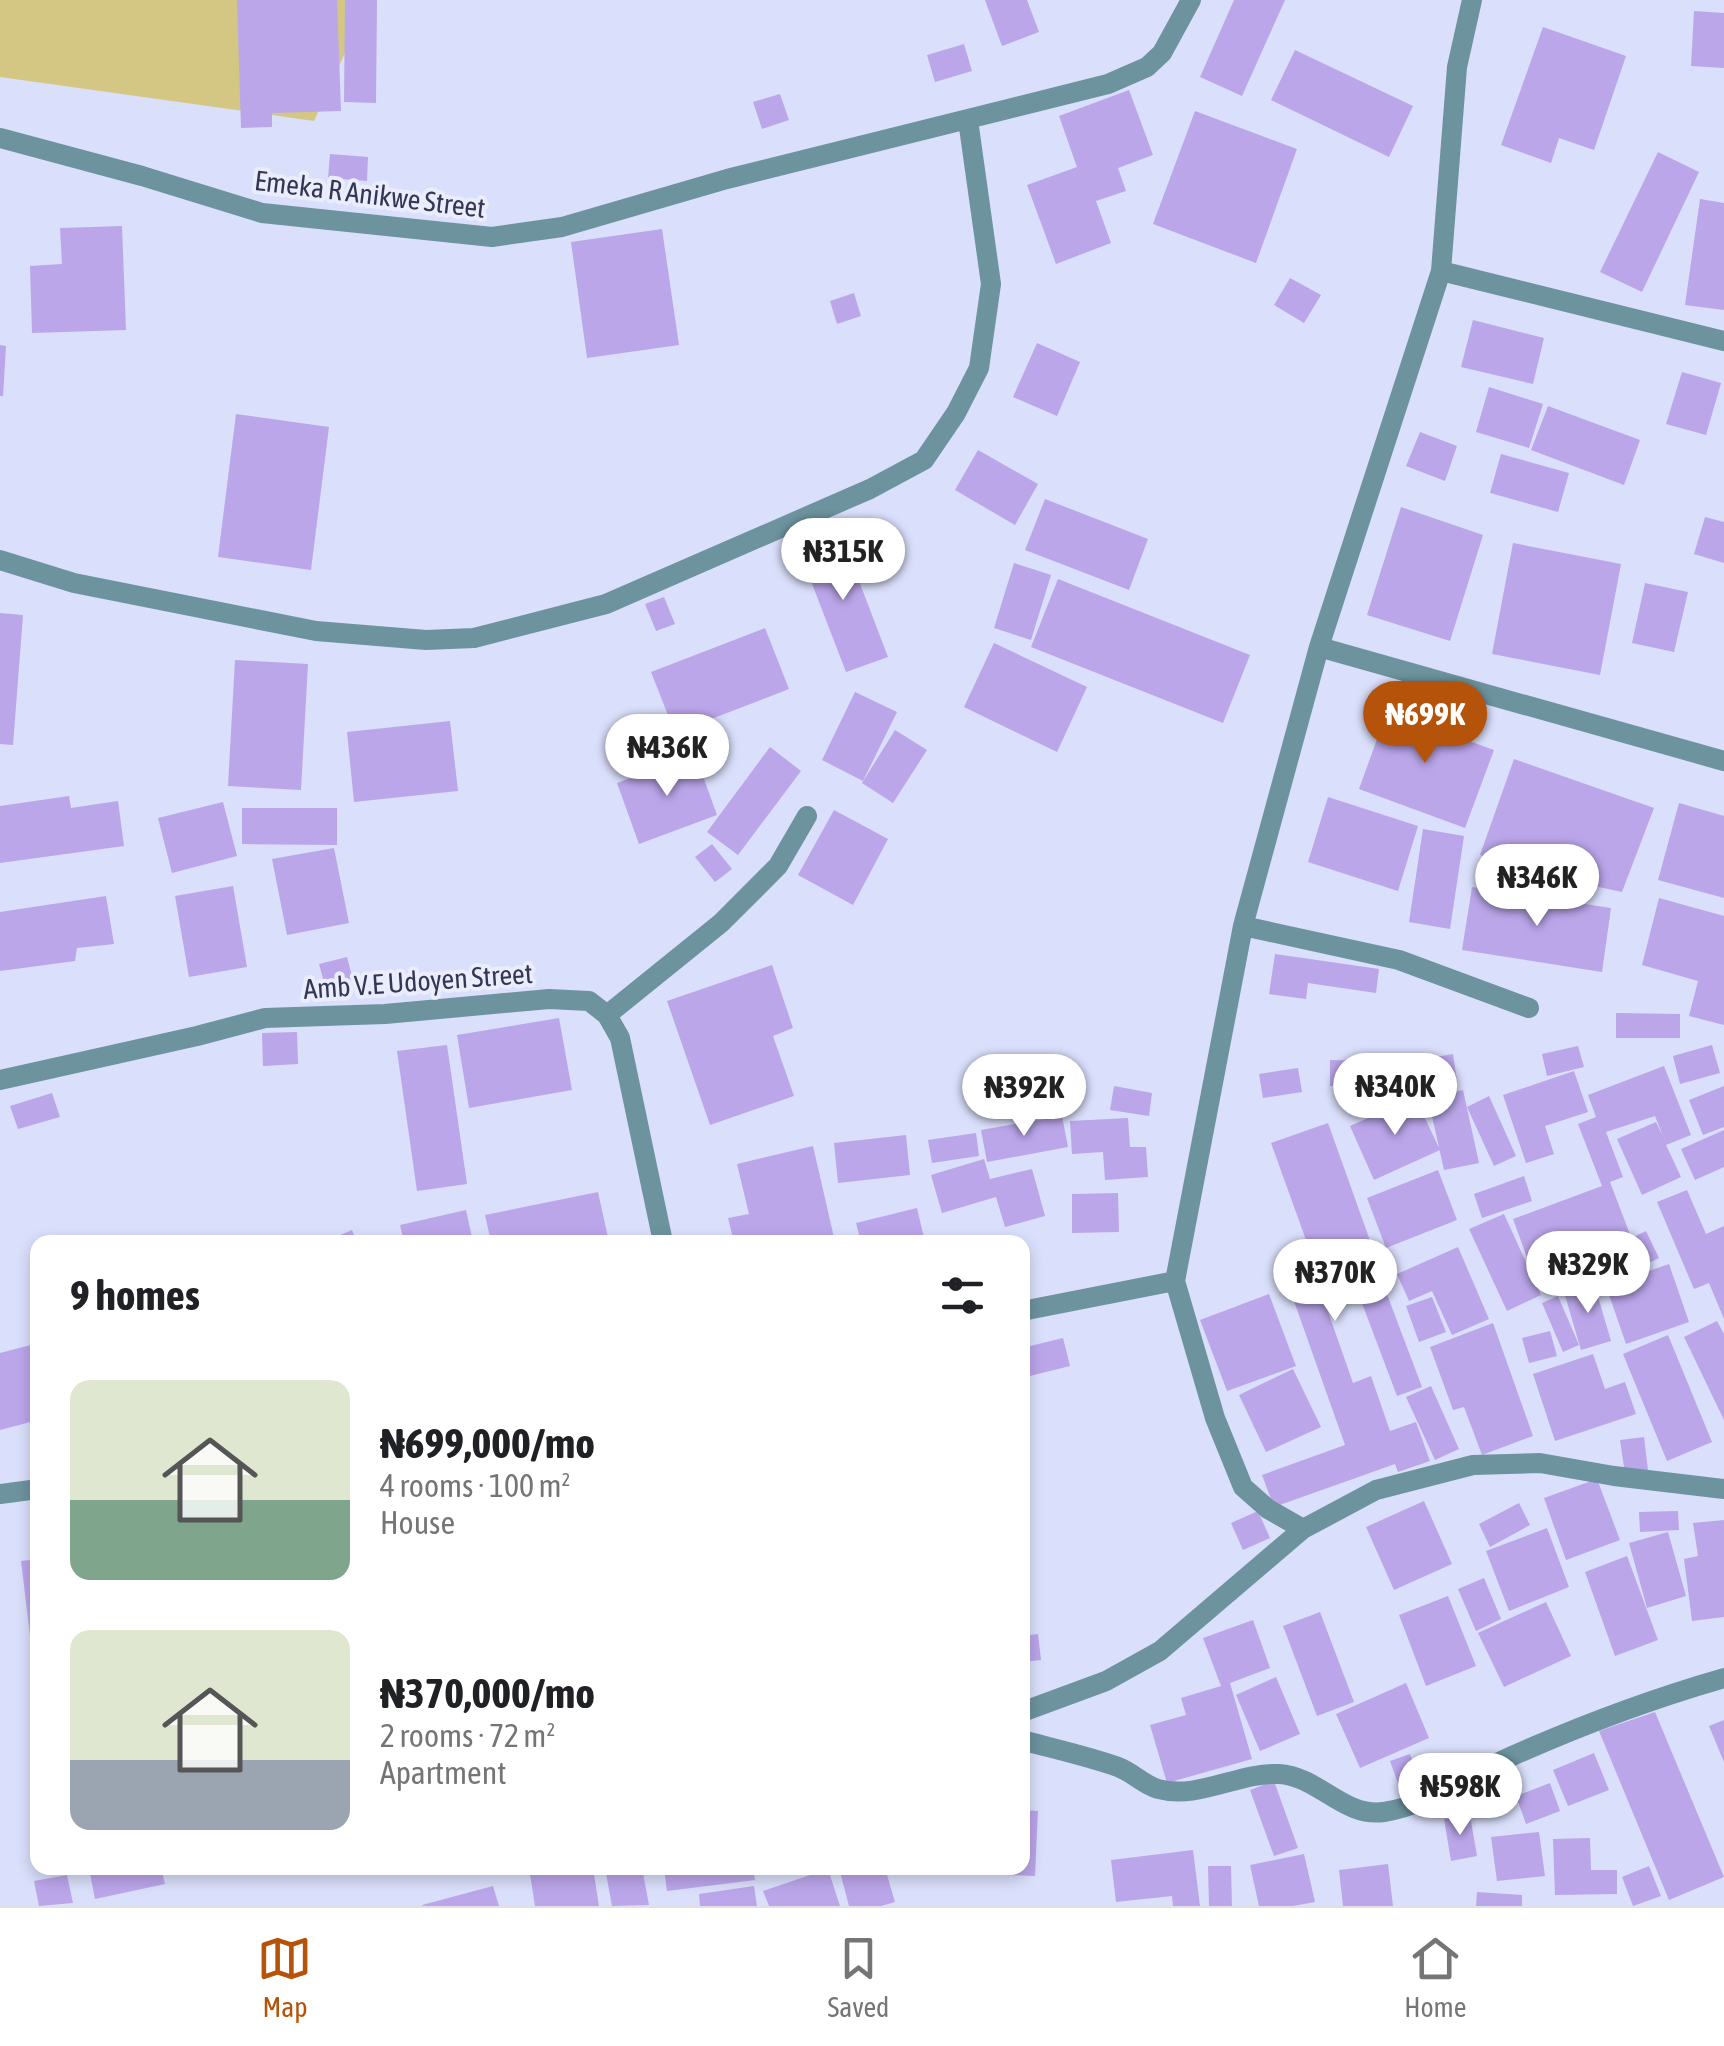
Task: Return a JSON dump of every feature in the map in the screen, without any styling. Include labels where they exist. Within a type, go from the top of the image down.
[{"type":"street","name":"Emeka R Anikwe Street","points":[[0,138],[262,213],[492,238],[562,227],[727,179],[1108,84],[1148,67],[1162,54],[1191,0]]},
{"type":"street","points":[[1303,1529],[1268,1509],[1243,1486],[1210,1403],[1176,1281],[1243,926],[1319,647],[1441,271],[1458,67],[1472,0]]},
{"type":"street","points":[[0,560],[74,584],[316,631],[426,640],[474,638],[606,604],[870,488],[924,460],[956,413],[979,368],[991,284],[968,120]]},
{"type":"street","points":[[1441,271],[1724,341]]},
{"type":"street","points":[[1319,647],[1724,760]]},
{"type":"street","points":[[662,1235],[620,1038],[607,1015],[721,923],[778,866],[807,816]]},
{"type":"street","points":[[1243,926],[1399,960],[1529,1008]]},
{"type":"street","name":"Amb V.E Udoyen Street","points":[[0,1080],[265,1018],[384,1014],[549,999],[588,1001],[607,1015]]},
{"type":"street","points":[[1030,1309],[1176,1281]]},
{"type":"street","points":[[1030,1709],[1106,1681],[1160,1651],[1303,1529],[1376,1490],[1473,1465],[1540,1463],[1724,1490]]},
{"type":"street","points":[[0,1494],[30,1490]]},
{"type":"street","points":[[1030,1742],[1120,1768],[1158,1789],[1191,1790],[1280,1774],[1312,1784],[1368,1813],[1387,1812],[1427,1799],[1508,1758],[1651,1700],[1724,1678]]},
{"type":"shaded area","points":[[0,0],[369,0],[314,121],[0,77]]},
{"type":"building","points":[[237,0],[337,0],[341,111],[272,113],[272,127],[241,128]]},
{"type":"building","points":[[345,0],[377,0],[376,103],[344,102]]},
{"type":"building","points":[[985,0],[1027,0],[1039,32],[1002,46]]},
{"type":"building","points":[[1234,0],[1285,0],[1242,96],[1200,77]]},
{"type":"building","points":[[1694,11],[1724,13],[1724,68],[1691,66]]},
{"type":"building","points":[[1543,27],[1626,56],[1594,150],[1559,138],[1551,163],[1501,145]]},
{"type":"building","points":[[964,44],[972,71],[935,82],[927,55]]},
{"type":"building","points":[[1295,50],[1413,106],[1389,157],[1271,100]]},
{"type":"building","points":[[1129,90],[1153,155],[1118,168],[1126,191],[1096,201],[1111,243],[1056,264],[1027,185],[1077,167],[1059,116]]},
{"type":"building","points":[[780,94],[789,120],[762,129],[753,102]]},
{"type":"building","points":[[1195,111],[1297,149],[1256,263],[1153,224]]},
{"type":"building","points":[[1658,152],[1699,172],[1642,292],[1600,272]]},
{"type":"building","points":[[330,154],[368,157],[367,181],[328,178]]},
{"type":"building","points":[[1700,199],[1724,203],[1724,310],[1685,305]]},
{"type":"building","points":[[122,226],[126,330],[32,333],[30,266],[62,264],[60,228]]},
{"type":"building","points":[[662,229],[679,345],[587,358],[571,242]]},
{"type":"building","points":[[1290,278],[1321,295],[1304,323],[1274,305]]},
{"type":"building","points":[[854,293],[861,316],[837,324],[830,301]]},
{"type":"building","points":[[1473,320],[1544,338],[1533,384],[1461,367]]},
{"type":"building","points":[[1037,343],[1080,362],[1057,416],[1013,397]]},
{"type":"building","points":[[0,345],[6,346],[3,396],[0,396]]},
{"type":"building","points":[[1682,372],[1721,383],[1706,435],[1666,424]]},
{"type":"building","points":[[1489,387],[1543,404],[1529,448],[1476,432]]},
{"type":"building","points":[[1548,406],[1640,440],[1624,485],[1531,450]]},
{"type":"building","points":[[236,414],[329,427],[311,570],[218,557]]},
{"type":"building","points":[[1420,432],[1457,446],[1445,481],[1406,466]]},
{"type":"building","points":[[978,450],[1038,484],[1015,525],[955,490]]},
{"type":"building","points":[[1501,454],[1569,473],[1558,512],[1490,493]]},
{"type":"building","points":[[1045,499],[1148,539],[1129,590],[1025,550]]},
{"type":"building","points":[[1401,507],[1483,535],[1450,641],[1367,615]]},
{"type":"building","points":[[1705,517],[1724,522],[1724,563],[1694,554]]},
{"type":"building","points":[[841,534],[888,657],[846,672],[799,550]]},
{"type":"building","points":[[1513,543],[1621,564],[1600,675],[1492,654]]},
{"type":"building","points":[[1014,563],[1051,575],[1031,640],[994,628]]},
{"type":"building","points":[[1058,579],[1250,655],[1223,723],[1031,647]]},
{"type":"building","points":[[1645,583],[1688,592],[1674,652],[1632,643]]},
{"type":"building","points":[[664,597],[675,624],[656,631],[645,604]]},
{"type":"building","points":[[0,613],[23,615],[13,745],[0,744]]},
{"type":"building","points":[[765,628],[789,689],[675,733],[651,672]]},
{"type":"building","points":[[994,643],[1087,687],[1057,752],[964,707]]},
{"type":"building","points":[[235,660],[308,664],[301,790],[228,786]]},
{"type":"building","points":[[855,692],[897,712],[863,781],[822,760]]},
{"type":"building","points":[[1392,698],[1434,713],[1430,727],[1494,750],[1465,828],[1359,789]]},
{"type":"building","points":[[450,721],[458,791],[354,802],[347,732]]},
{"type":"building","points":[[895,730],[927,750],[893,803],[862,783]]},
{"type":"building","points":[[770,747],[801,771],[738,855],[707,832]]},
{"type":"building","points":[[695,754],[717,815],[639,844],[617,783]]},
{"type":"building","points":[[1514,759],[1654,808],[1622,892],[1547,876],[1480,855]]},
{"type":"building","points":[[69,796],[71,808],[118,801],[124,846],[0,863],[0,806]]},
{"type":"building","points":[[1328,797],[1418,826],[1398,891],[1308,862]]},
{"type":"building","points":[[223,802],[237,856],[172,873],[158,818]]},
{"type":"building","points":[[1679,803],[1724,816],[1724,898],[1658,880]]},
{"type":"building","points":[[242,808],[337,808],[337,845],[242,844]]},
{"type":"building","points":[[834,810],[888,839],[853,905],[798,875]]},
{"type":"building","points":[[1423,829],[1464,836],[1450,929],[1409,922]]},
{"type":"building","points":[[712,844],[732,869],[715,882],[695,857]]},
{"type":"building","points":[[334,848],[349,923],[287,935],[272,859]]},
{"type":"building","points":[[233,886],[247,967],[189,977],[175,896]]},
{"type":"building","points":[[1472,887],[1611,908],[1602,972],[1462,950]]},
{"type":"building","points":[[106,896],[114,944],[77,948],[75,961],[0,971],[0,912]]},
{"type":"building","points":[[1659,898],[1724,916],[1724,1025],[1689,1016],[1698,981],[1642,965]]},
{"type":"building","points":[[1275,954],[1379,969],[1376,993],[1308,983],[1306,999],[1269,994]]},
{"type":"building","points":[[347,957],[353,980],[325,986],[319,964]]},
{"type":"building","points":[[772,965],[793,1028],[773,1036],[794,1096],[710,1125],[667,1001]]},
{"type":"building","points":[[1616,1013],[1680,1014],[1680,1038],[1616,1038]]},
{"type":"building","points":[[559,1018],[572,1090],[469,1108],[457,1035]]},
{"type":"building","points":[[297,1032],[298,1064],[263,1066],[262,1033]]},
{"type":"building","points":[[447,1045],[467,1184],[417,1191],[397,1051]]},
{"type":"building","points":[[1712,1045],[1720,1073],[1680,1084],[1673,1056]]},
{"type":"building","points":[[1578,1046],[1584,1067],[1547,1076],[1542,1054]]},
{"type":"building","points":[[1453,1054],[1457,1081],[1416,1087],[1412,1061]]},
{"type":"building","points":[[1330,1060],[1381,1061],[1380,1086],[1330,1086]]},
{"type":"building","points":[[1664,1066],[1691,1135],[1666,1145],[1681,1177],[1642,1195],[1617,1139],[1656,1122],[1663,1136],[1655,1116],[1606,1132],[1623,1177],[1610,1182],[1631,1237],[1533,1274],[1513,1219],[1602,1186],[1578,1124],[1596,1117],[1588,1095]]},
{"type":"building","points":[[1298,1068],[1302,1092],[1263,1098],[1259,1074]]},
{"type":"building","points":[[1574,1071],[1588,1112],[1545,1126],[1554,1154],[1526,1163],[1503,1095]]},
{"type":"building","points":[[1114,1086],[1152,1093],[1149,1116],[1110,1110]]},
{"type":"building","points":[[1724,1086],[1724,1127],[1703,1135],[1689,1100]]},
{"type":"building","points":[[1463,1090],[1479,1163],[1444,1170],[1428,1098]]},
{"type":"building","points":[[52,1093],[60,1117],[18,1129],[10,1106]]},
{"type":"building","points":[[1489,1096],[1516,1156],[1494,1166],[1467,1107]]},
{"type":"building","points":[[1415,1097],[1440,1150],[1374,1180],[1350,1126]]},
{"type":"building","points":[[1062,1116],[1068,1147],[987,1162],[981,1130]]},
{"type":"building","points":[[1128,1118],[1130,1147],[1146,1147],[1148,1177],[1105,1180],[1103,1152],[1072,1154],[1070,1121]]},
{"type":"building","points":[[1328,1123],[1378,1263],[1318,1283],[1353,1383],[1371,1376],[1390,1431],[1416,1422],[1430,1461],[1398,1472],[1395,1464],[1274,1507],[1262,1475],[1345,1445],[1289,1287],[1319,1276],[1271,1143]]},
{"type":"building","points":[[1724,1130],[1724,1167],[1695,1180],[1681,1149]]},
{"type":"building","points":[[976,1133],[979,1156],[932,1163],[928,1140]]},
{"type":"building","points":[[906,1135],[910,1175],[838,1183],[834,1143]]},
{"type":"building","points":[[813,1146],[833,1235],[732,1235],[728,1218],[749,1214],[737,1164]]},
{"type":"building","points":[[984,1159],[990,1179],[1032,1169],[1045,1216],[1005,1227],[996,1197],[942,1213],[931,1175]]},
{"type":"building","points":[[1438,1170],[1457,1220],[1386,1248],[1367,1198]]},
{"type":"building","points":[[1524,1176],[1532,1201],[1482,1218],[1474,1194]]},
{"type":"building","points":[[1687,1190],[1706,1234],[1724,1226],[1724,1319],[1709,1283],[1694,1289],[1657,1202]]},
{"type":"building","points":[[598,1192],[607,1235],[489,1235],[485,1215]]},
{"type":"building","points":[[1118,1193],[1119,1232],[1072,1233],[1072,1194]]},
{"type":"building","points":[[917,1208],[923,1235],[859,1235],[856,1223]]},
{"type":"building","points":[[466,1210],[471,1235],[402,1235],[400,1225]]},
{"type":"building","points":[[1504,1214],[1541,1295],[1507,1311],[1469,1229]]},
{"type":"building","points":[[1646,1231],[1659,1258],[1604,1284],[1591,1257]]},
{"type":"building","points":[[1458,1247],[1489,1319],[1452,1335],[1432,1291],[1409,1301],[1397,1274]]},
{"type":"building","points":[[1669,1264],[1689,1322],[1626,1344],[1606,1286]]},
{"type":"building","points":[[1594,1283],[1611,1341],[1581,1350],[1564,1292]]},
{"type":"building","points":[[1385,1289],[1422,1387],[1397,1396],[1360,1298]]},
{"type":"building","points":[[1269,1294],[1296,1366],[1227,1391],[1200,1320]]},
{"type":"building","points":[[1558,1296],[1579,1345],[1563,1352],[1542,1303]]},
{"type":"building","points":[[1432,1297],[1446,1332],[1419,1342],[1406,1306]]},
{"type":"building","points":[[1717,1321],[1724,1334],[1724,1420],[1684,1337]]},
{"type":"building","points":[[1493,1323],[1533,1436],[1482,1455],[1464,1407],[1453,1410],[1430,1347]]},
{"type":"building","points":[[1550,1331],[1557,1356],[1529,1363],[1522,1338]]},
{"type":"building","points":[[1668,1335],[1712,1442],[1667,1461],[1623,1354]]},
{"type":"building","points":[[1063,1338],[1070,1366],[1030,1376],[1030,1346]]},
{"type":"building","points":[[30,1345],[30,1422],[0,1430],[0,1353]]},
{"type":"building","points":[[1593,1354],[1605,1389],[1625,1382],[1636,1414],[1555,1441],[1533,1374]]},
{"type":"building","points":[[1293,1369],[1321,1427],[1266,1452],[1239,1395]]},
{"type":"building","points":[[1431,1386],[1459,1449],[1435,1460],[1406,1397]]},
{"type":"building","points":[[1644,1437],[1648,1470],[1625,1474],[1620,1440]]},
{"type":"building","points":[[1597,1479],[1620,1540],[1566,1560],[1544,1498]]},
{"type":"building","points":[[1424,1501],[1452,1564],[1394,1590],[1366,1527]]},
{"type":"building","points":[[1519,1503],[1530,1525],[1490,1547],[1479,1524]]},
{"type":"building","points":[[1258,1511],[1270,1538],[1243,1550],[1231,1523]]},
{"type":"building","points":[[1678,1511],[1679,1530],[1640,1532],[1639,1512]]},
{"type":"building","points":[[1724,1520],[1724,1617],[1692,1621],[1684,1559],[1698,1556],[1693,1523]]},
{"type":"building","points":[[1547,1528],[1569,1587],[1509,1611],[1486,1551]]},
{"type":"building","points":[[1668,1532],[1686,1596],[1647,1608],[1629,1543]]},
{"type":"building","points":[[1627,1556],[1658,1640],[1615,1656],[1585,1572]]},
{"type":"building","points":[[30,1560],[30,1635],[21,1561]]},
{"type":"building","points":[[1484,1578],[1501,1619],[1476,1631],[1458,1589]]},
{"type":"building","points":[[1448,1596],[1476,1666],[1426,1686],[1399,1615]]},
{"type":"building","points":[[1546,1602],[1571,1656],[1504,1687],[1478,1633]]},
{"type":"building","points":[[1320,1612],[1354,1702],[1317,1716],[1283,1626]]},
{"type":"building","points":[[1253,1620],[1270,1668],[1230,1683],[1252,1759],[1167,1783],[1150,1725],[1186,1715],[1181,1698],[1221,1686],[1203,1638]]},
{"type":"building","points":[[1038,1634],[1041,1660],[1030,1661],[1030,1635]]},
{"type":"building","points":[[1276,1677],[1300,1734],[1260,1751],[1236,1695]]},
{"type":"building","points":[[1406,1683],[1429,1738],[1360,1768],[1336,1714]]},
{"type":"building","points":[[1655,1712],[1724,1877],[1669,1900],[1599,1731]]},
{"type":"building","points":[[1724,1720],[1724,1762],[1709,1726]]},
{"type":"building","points":[[1594,1753],[1609,1790],[1568,1806],[1553,1770]]},
{"type":"building","points":[[1410,1754],[1424,1792],[1404,1800],[1390,1761]]},
{"type":"building","points":[[1274,1781],[1298,1848],[1274,1856],[1250,1790]]},
{"type":"building","points":[[1550,1783],[1560,1811],[1526,1824],[1516,1796]]},
{"type":"building","points":[[1030,1810],[1038,1811],[1035,1876],[1006,1875],[1030,1875]]},
{"type":"building","points":[[1470,1815],[1477,1856],[1451,1861],[1444,1819]]},
{"type":"building","points":[[1539,1832],[1545,1876],[1497,1881],[1491,1837]]},
{"type":"building","points":[[1590,1838],[1591,1870],[1617,1870],[1617,1894],[1555,1895],[1553,1839]]},
{"type":"building","points":[[1193,1850],[1200,1906],[1173,1906],[1172,1896],[1116,1902],[1111,1860]]},
{"type":"building","points":[[1304,1854],[1315,1902],[1259,1906],[1250,1865]]},
{"type":"building","points":[[1388,1864],[1393,1906],[1343,1906],[1339,1870]]},
{"type":"building","points":[[1208,1866],[1231,1866],[1232,1906],[1209,1906]]},
{"type":"building","points":[[1649,1866],[1661,1896],[1633,1906],[1622,1877]]},
{"type":"building","points":[[67,1875],[73,1903],[39,1906],[34,1881]]},
{"type":"building","points":[[90,1875],[163,1875],[165,1884],[95,1899]]},
{"type":"building","points":[[530,1875],[594,1875],[599,1906],[535,1906]]},
{"type":"building","points":[[606,1875],[643,1875],[649,1905],[612,1906]]},
{"type":"building","points":[[665,1875],[754,1875],[755,1880],[667,1891]]},
{"type":"building","points":[[810,1875],[830,1875],[840,1906],[769,1906],[763,1891]]},
{"type":"building","points":[[841,1875],[887,1875],[895,1902],[849,1906]]},
{"type":"building","points":[[493,1886],[499,1906],[422,1905]]},
{"type":"building","points":[[754,1886],[757,1906],[700,1906],[699,1894]]},
{"type":"building","points":[[1477,1892],[1522,1895],[1522,1906],[1476,1906]]}]
